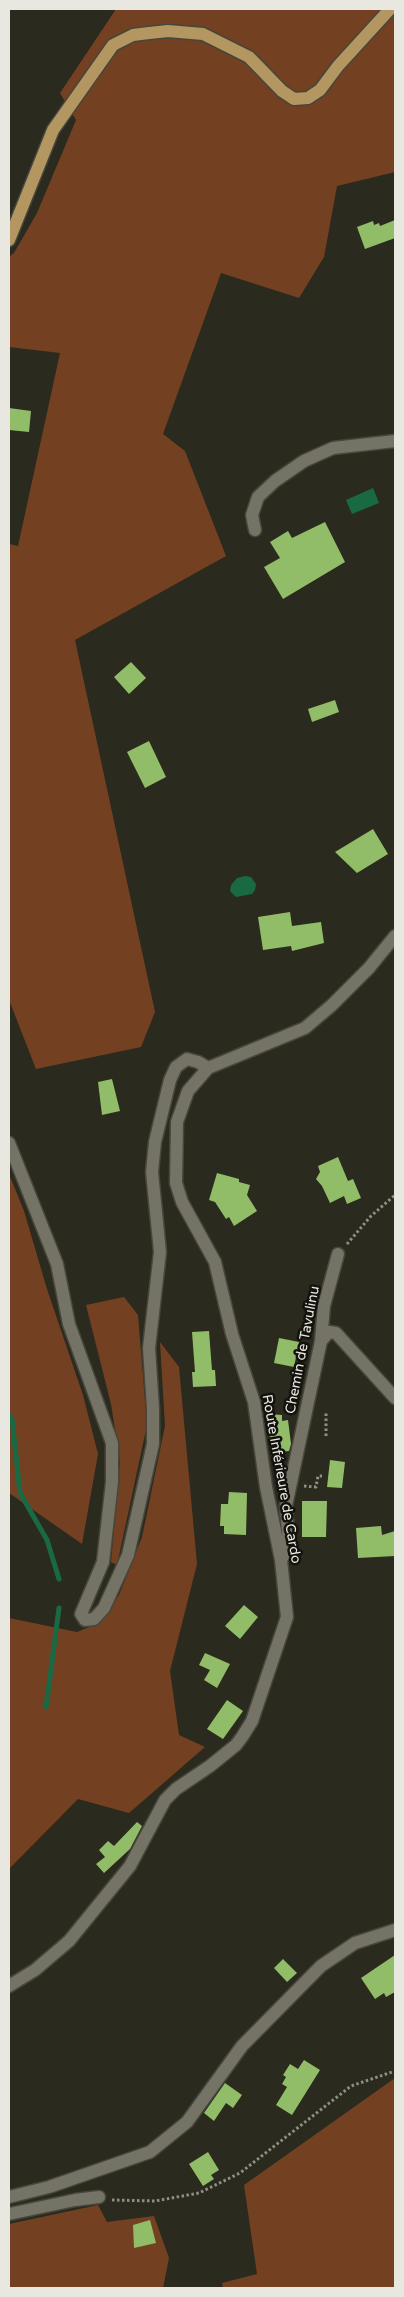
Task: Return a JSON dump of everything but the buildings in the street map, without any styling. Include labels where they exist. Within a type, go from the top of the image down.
[{"type":"main road","points":[[9,240],[54,130],[113,45],[133,35],[150,32],[168,30],[203,34],[249,57],[282,91],[294,99],[308,98],[320,90],[338,66],[390,9]]},
{"type":"street","points":[[256,530],[252,515],[258,497],[304,461],[333,448],[395,441]]},
{"type":"street","name":"Route Inférieure de Cardo","points":[[9,1986],[35,1970],[69,1941],[130,1866],[165,1800],[176,1789],[217,1761],[236,1745],[252,1721],[287,1617],[281,1560],[266,1487],[254,1402],[232,1334],[215,1262],[182,1202],[176,1183],[177,1122],[188,1091],[208,1068],[304,1028],[338,999],[369,968],[395,936]]},
{"type":"street","points":[[9,1143],[57,1264],[69,1324],[112,1443],[112,1482],[103,1562],[80,1614],[85,1620],[94,1619],[104,1608],[128,1555],[153,1444],[149,1348],[160,1252],[152,1172],[154,1142],[170,1080],[176,1067],[188,1060],[198,1062],[208,1068]]},
{"type":"street","name":"Chemin de Tavulinu","points":[[281,1560],[289,1546],[286,1506],[321,1341],[324,1306],[338,1254]]},
{"type":"street","points":[[321,1341],[329,1332],[336,1333],[395,1398]]},
{"type":"street","points":[[9,2197],[49,2187],[150,2152],[187,2122],[242,2046],[321,1966],[355,1943],[395,1930]]},
{"type":"street","points":[[9,2214],[75,2200],[99,2197]]},
{"type":"path","points":[[338,1254],[371,1216],[395,1195]]},
{"type":"path","points":[[326,1413],[326,1436]]},
{"type":"path","points":[[291,1484],[316,1487],[318,1476],[322,1476]]},
{"type":"path","points":[[99,2197],[114,2201],[125,2199],[155,2201],[199,2194],[240,2173],[351,2086],[395,2071]]},
{"type":"shaded area","points":[[116,9],[395,9],[395,172],[337,186],[324,257],[299,298],[221,273],[163,434],[185,451],[226,556],[75,640],[155,1012],[141,1047],[36,1069],[9,1000],[9,544],[18,546],[60,353],[9,347],[9,257],[14,253],[37,213],[76,120],[60,93]]},
{"type":"shaded area","points":[[373,488],[379,503],[352,514],[346,500]]},
{"type":"shaded area","points":[[251,877],[256,884],[255,890],[252,894],[236,897],[230,891],[231,885],[237,878]]},
{"type":"shaded area","points":[[9,1174],[24,1211],[47,1289],[83,1395],[98,1454],[82,1544],[9,1493]]},
{"type":"shaded area","points":[[124,1297],[138,1315],[147,1425],[117,1565],[111,1562],[120,1461],[111,1404],[86,1305]]},
{"type":"shaded area","points":[[160,1342],[179,1367],[197,1564],[170,1671],[179,1735],[205,1747],[129,1813],[78,1799],[9,1869],[9,1618],[77,1632],[94,1625],[119,1595],[142,1537],[165,1426]]},
{"type":"shaded area","points":[[395,2078],[395,2288],[223,2288],[222,2283],[257,2274],[244,2185]]},
{"type":"shaded area","points":[[98,2205],[107,2222],[154,2216],[169,2258],[163,2288],[9,2288],[9,2224]]},
{"type":"waterway","points":[[9,1415],[12,1419],[20,1493],[47,1540],[59,1579]]},
{"type":"waterway","points":[[46,1707],[59,1608]]}]
